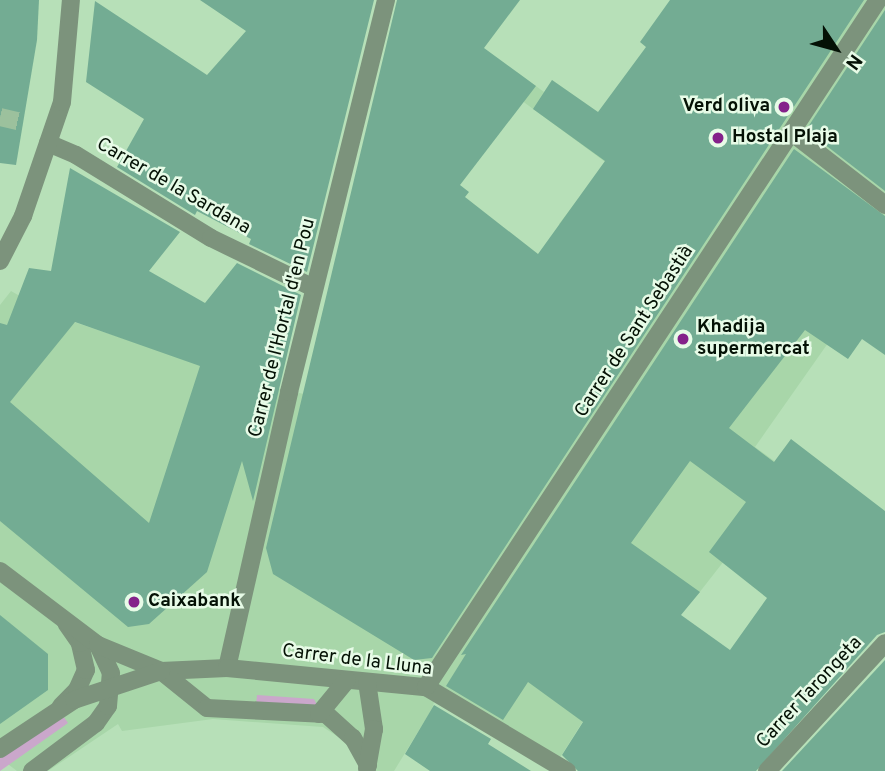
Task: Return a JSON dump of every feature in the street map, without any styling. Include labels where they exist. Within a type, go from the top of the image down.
[{"type":"street","points":[[0,261],[23,216],[62,102],[71,0]]},
{"type":"street","name":"Carrer de l'Hortal d'en Pou","points":[[227,668],[314,288],[386,0]]},
{"type":"street","name":"Carrer de Sant Sebastià","points":[[426,687],[878,0]]},
{"type":"street","points":[[791,132],[885,205]]},
{"type":"street","name":"Carrer de la Sardana","points":[[48,143],[76,155],[211,238],[314,288]]},
{"type":"street","points":[[0,571],[65,623],[98,645],[179,681],[195,702],[219,710],[319,714],[348,732],[367,768]]},
{"type":"street","points":[[0,749],[61,706],[77,690],[86,670],[80,643],[65,623]]},
{"type":"street","name":"Carrer Tarongeta","points":[[767,771],[885,643]]},
{"type":"street","points":[[32,771],[96,723],[108,706],[112,684],[98,645]]},
{"type":"street","name":"Carrer de la Lluna","points":[[161,671],[227,668],[426,687],[567,771]]},
{"type":"street","points":[[61,706],[112,684],[161,671]]},
{"type":"street","points":[[319,714],[347,680]]},
{"type":"street","points":[[367,682],[374,729],[367,768]]},
{"type":"shaded area","points":[[772,0],[885,0],[885,262],[755,447],[792,474],[699,593],[590,710],[556,764],[437,692],[432,709],[394,771],[364,771],[349,744],[323,727],[213,719],[122,731],[118,724],[48,771],[17,771],[0,758],[0,305],[11,291],[53,315],[265,386],[304,394],[612,263],[559,224],[575,203],[614,232],[642,189],[502,86],[517,72],[544,92],[552,80],[640,142]]},
{"type":"shaded area","points":[[257,695],[314,699],[317,705],[256,705]]},
{"type":"shaded area","points":[[61,713],[68,723],[0,771],[0,758]]},
{"type":"building","points":[[0,0],[39,0],[37,40],[16,165],[0,163]]},
{"type":"building","points":[[200,0],[374,0],[307,272],[249,244],[251,239],[197,211],[195,215],[117,167],[144,119],[86,82],[95,1],[207,75],[246,31]]},
{"type":"building","points":[[397,0],[520,0],[484,48],[536,86],[460,185],[469,192],[465,197],[538,254],[605,161],[533,109],[552,80],[598,112],[646,47],[640,42],[670,0],[864,0],[432,658],[414,660],[273,574],[266,548]]},
{"type":"building","points":[[885,10],[885,191],[806,130]]},
{"type":"building","points":[[794,149],[885,216],[885,355],[862,339],[848,359],[805,330],[729,428],[774,462],[791,439],[885,511],[885,632],[877,635],[756,771],[578,771],[562,755],[583,722],[528,682],[503,720],[446,686],[466,654],[461,655]],"holes":[[[690,461],[746,502],[709,552],[767,598],[730,650],[681,615],[700,592],[631,543]]]},
{"type":"building","points":[[70,168],[180,232],[149,271],[205,303],[237,263],[301,295],[253,501],[242,461],[207,572],[149,624],[128,627],[0,521],[0,323],[7,325],[29,268],[51,271]],"holes":[[[75,322],[200,366],[149,523],[10,402]]]},
{"type":"building","points":[[0,615],[48,654],[48,690],[0,724]]},
{"type":"building","points":[[885,660],[885,771],[782,771]]},
{"type":"building","points":[[434,705],[491,739],[488,744],[531,771],[430,771],[405,754]]},
{"type":"tunnel","points":[[0,117],[21,122]]},
{"type":"place","name":"Verd oliva","points":[[784,107]]},
{"type":"place","name":"Hostal Plaja","points":[[718,138]]},
{"type":"place","name":"Khadija supermercat","points":[[683,339]]},
{"type":"place","name":"Caixabank","points":[[134,602]]}]
